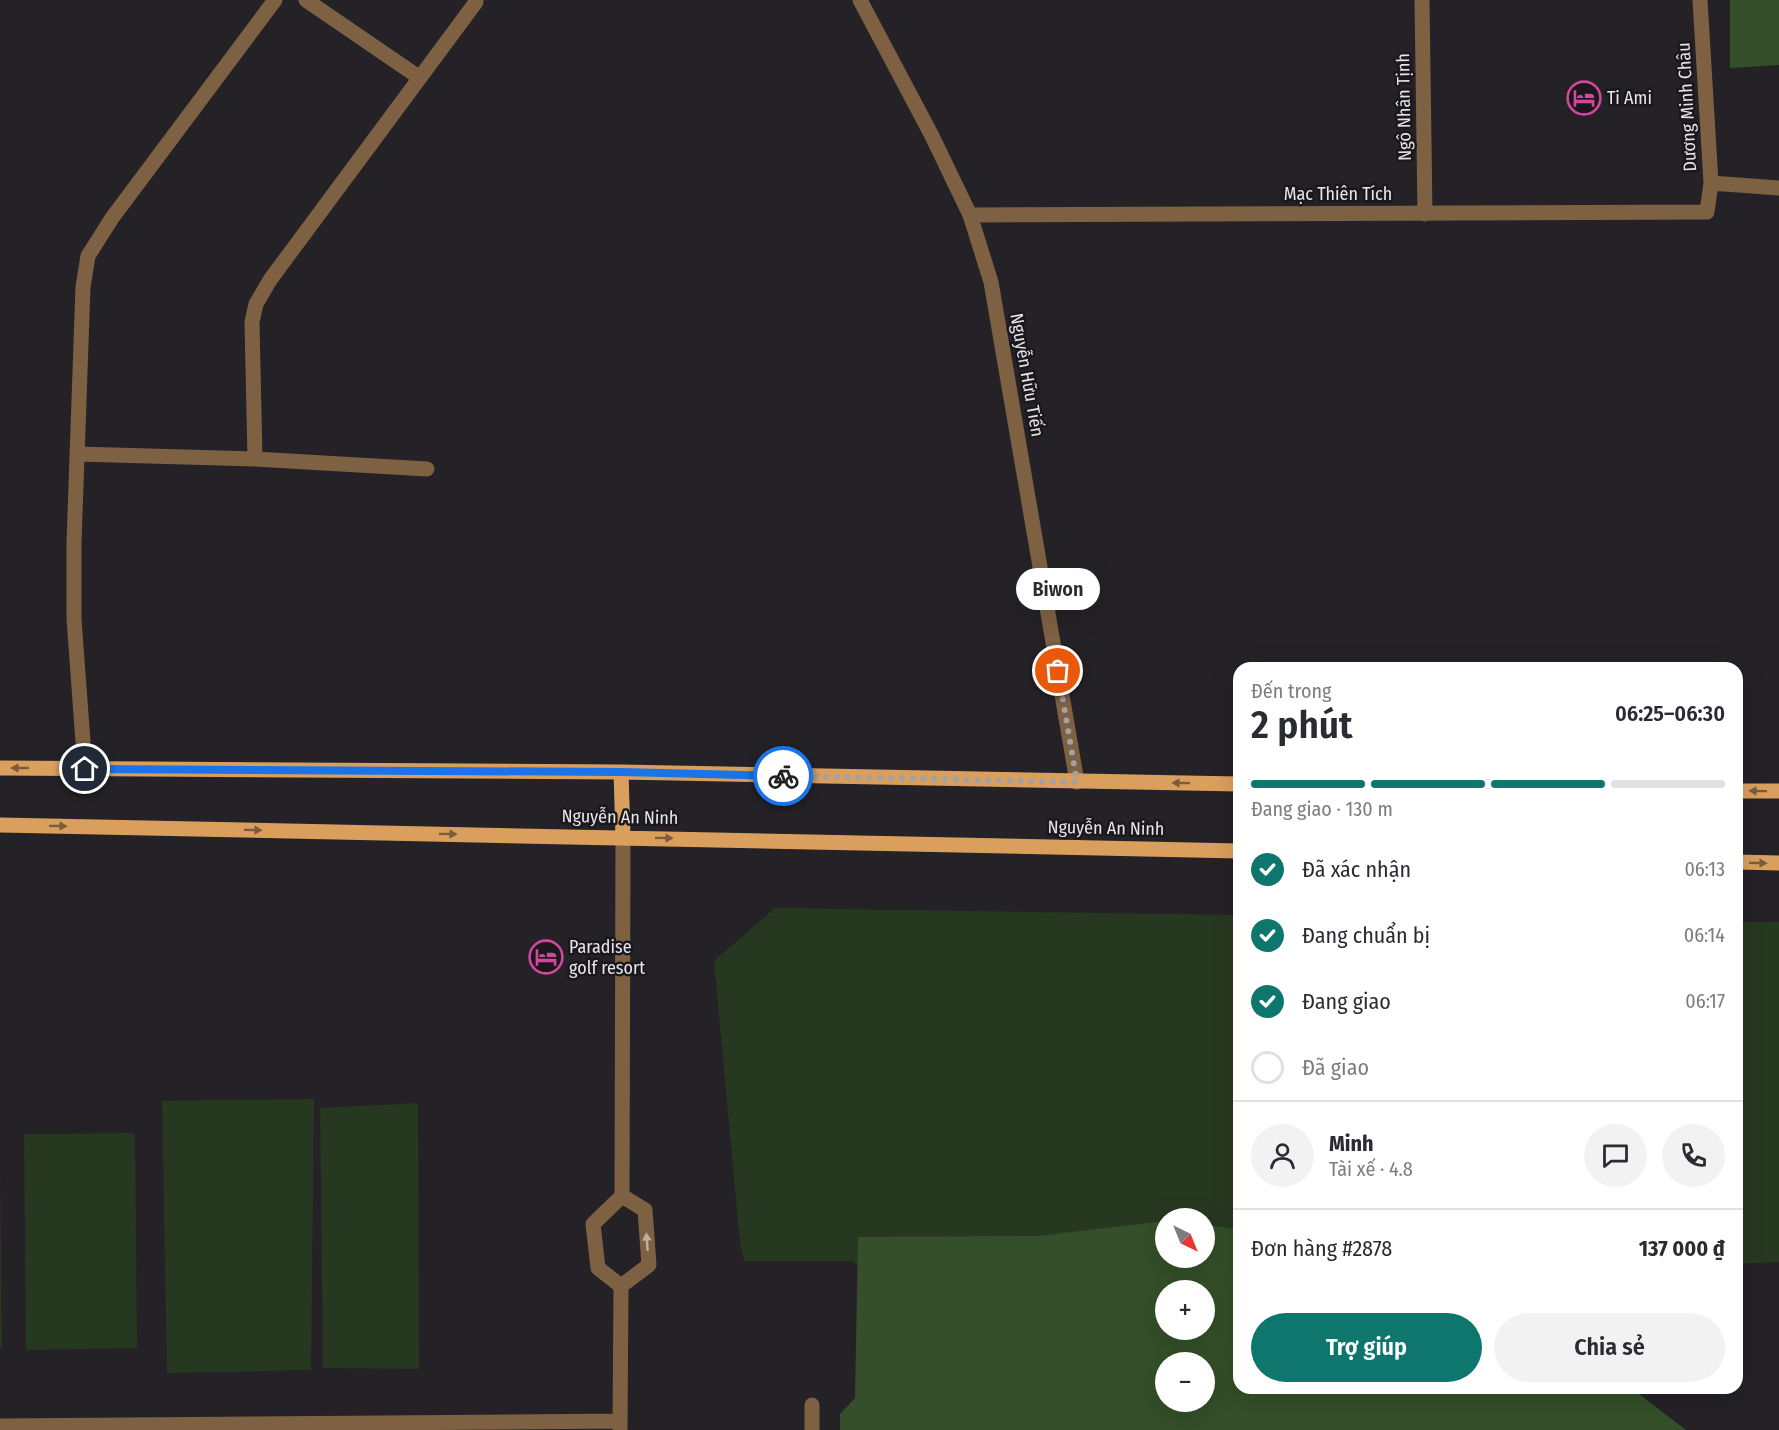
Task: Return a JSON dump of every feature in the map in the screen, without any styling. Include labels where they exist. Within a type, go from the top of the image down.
[{"type":"main road","points":[[0,768],[621,772],[1233,784]]},
{"type":"main road","points":[[621,772],[623,837]]},
{"type":"main road","points":[[1743,790],[1779,791]]},
{"type":"main road","name":"Nguyễn An Ninh","points":[[0,825],[1233,851]]},
{"type":"main road","points":[[1743,862],[1779,863]]},
{"type":"street","points":[[85,769],[74,619],[74,542],[83,287],[88,256],[112,218],[275,0]]},
{"type":"street","points":[[306,0],[420,78]]},
{"type":"street","name":"Nguyễn Hữu Tiến","points":[[860,0],[932,136],[970,215],[991,282],[1077,782]]},
{"type":"street","name":"Ngô Nhân Tịnh","points":[[1422,0],[1425,213]]},
{"type":"street","name":"Dương Minh Châu","points":[[1700,0],[1711,183],[1707,212]]},
{"type":"street","points":[[255,459],[252,322],[256,304],[270,280],[476,2]]},
{"type":"street","points":[[1711,183],[1779,188]]},
{"type":"street","name":"Mạc Thiên Tích","points":[[970,215],[1707,212]]},
{"type":"street","points":[[78,454],[255,459],[427,469]]},
{"type":"street","points":[[621,1286],[598,1268],[593,1224],[622,1196],[623,837]]},
{"type":"street","points":[[621,1286],[649,1265],[645,1210],[622,1196]]},
{"type":"street","points":[[0,1426],[620,1425],[621,1286]]},
{"type":"street","points":[[812,1405],[812,1430]]},
{"type":"green space","points":[[1730,0],[1779,0],[1779,65],[1730,68]]},
{"type":"green space","points":[[775,908],[1233,915],[1233,1276],[1215,1280],[1155,1280],[1155,1290],[874,1282],[853,1261],[744,1261],[740,1243],[714,961]]},
{"type":"green space","points":[[1743,922],[1779,922],[1779,1262],[1743,1264]]},
{"type":"green space","points":[[314,1099],[311,1370],[167,1373],[162,1101]]},
{"type":"green space","points":[[418,1103],[419,1369],[323,1368],[320,1108]]},
{"type":"green space","points":[[135,1133],[137,1348],[26,1350],[24,1134]]},
{"type":"green space","points":[[0,1162],[2,1348],[0,1348]]},
{"type":"green space","points":[[1155,1222],[1155,1268],[1215,1268],[1215,1226],[1233,1228],[1233,1394],[1639,1394],[1686,1430],[840,1430],[840,1414],[855,1398],[858,1237],[1038,1236]]},
{"type":"way so far","points":[[783,776],[1077,782],[1058,671]]},
{"type":"place","name":"Ti Ami","points":[[1584,98]]},
{"type":"place","name":"Biwon","points":[[1058,671]]},
{"type":"place","name":"Paradise golf resort","points":[[546,957]]},
{"type":"route","points":[[85,769],[621,772],[783,776]]}]
